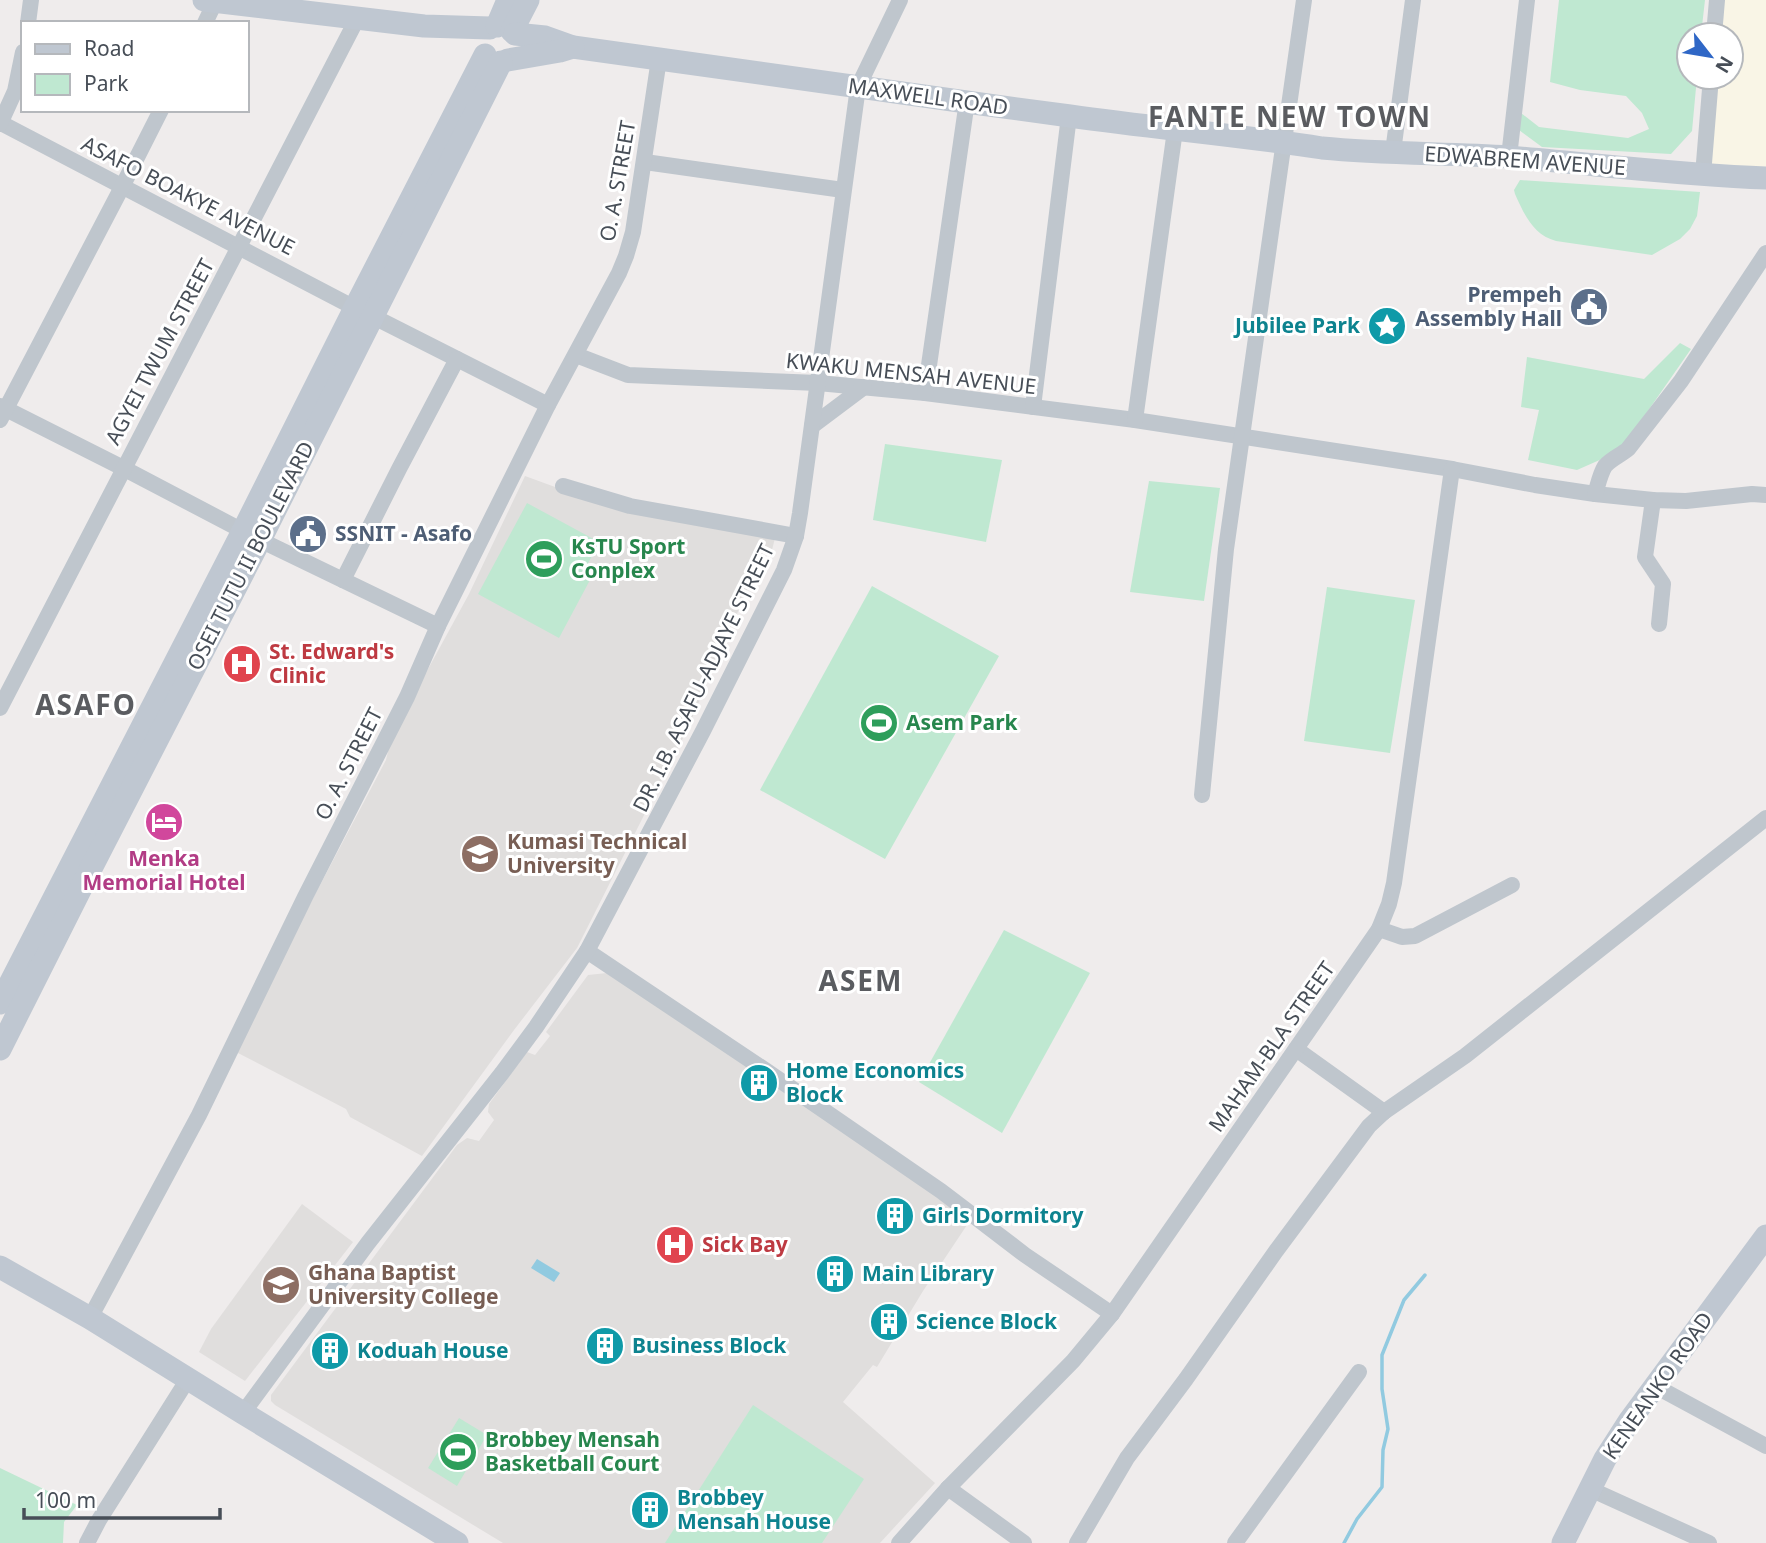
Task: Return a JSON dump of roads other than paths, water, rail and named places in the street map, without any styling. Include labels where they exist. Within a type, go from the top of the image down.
[{"type":"street","points":[[27,21],[31,0]]},
{"type":"street","name":"OSEI TUTU II BOULEVARD","points":[[499,43],[508,0]]},
{"type":"street","name":"OSEI TUTU II BOULEVARD","points":[[0,1049],[363,312],[499,43],[528,0]]},
{"type":"street","name":"DR. I.B. ASAFU-ADJAYE STREET","points":[[243,1413],[368,1243],[522,1046],[587,951],[784,570],[796,536],[858,87],[900,0]]},
{"type":"street","points":[[1202,795],[1226,549],[1304,0]]},
{"type":"street","points":[[1393,152],[1413,0]]},
{"type":"street","points":[[1509,158],[1527,0]]},
{"type":"street","points":[[1715,21],[1717,0]]},
{"type":"street","points":[[205,21],[209,1],[286,4],[358,17],[441,27],[467,37],[499,43]]},
{"type":"street","name":"AGYEI TWUM STREET","points":[[0,708],[358,17]]},
{"type":"street","name":"MAXWELL ROAD","points":[[499,43],[560,51],[573,47],[1069,116],[1285,142]]},
{"type":"street","name":"O. A. STREET","points":[[90,1318],[199,1115],[305,897],[407,697],[438,626],[548,405],[619,273],[633,232],[659,59]]},
{"type":"street","points":[[0,124],[5,103],[19,77],[21,64]]},
{"type":"street","points":[[1703,176],[1710,91]]},
{"type":"street","points":[[925,393],[967,101]]},
{"type":"street","points":[[160,112],[2,411],[123,468],[438,626]]},
{"type":"street","points":[[1032,407],[1069,116]]},
{"type":"street","name":"ASAFO BOAKYE AVENUE","points":[[0,124],[548,405]]},
{"type":"street","points":[[1135,420],[1175,130]]},
{"type":"street","name":"EDWABREM AVENUE","points":[[1285,142],[1360,151],[1509,158],[1703,176],[1766,178]]},
{"type":"street","points":[[645,162],[843,190]]},
{"type":"street","points":[[1595,494],[1606,464],[1628,449],[1681,381],[1766,253]]},
{"type":"street","name":"KWAKU MENSAH AVENUE","points":[[576,355],[628,375],[818,383],[925,393],[1135,420],[1595,494],[1686,501],[1766,495]]},
{"type":"street","points":[[343,580],[457,359]]},
{"type":"street","points":[[812,426],[864,387]]},
{"type":"street","name":"MAHAM-BLA STREET","points":[[899,1543],[948,1488],[1073,1361],[1112,1314],[1379,929],[1394,883],[1452,469]]},
{"type":"street","points":[[563,486],[630,506],[796,536]]},
{"type":"street","points":[[1653,500],[1646,557],[1663,584],[1659,624]]},
{"type":"street","name":"OSEI TUTU II BOULEVARD","points":[[0,1003],[252,535]]},
{"type":"street","points":[[1077,1543],[1128,1458],[1369,1126],[1384,1112],[1465,1055],[1766,818]]},
{"type":"street","points":[[1379,929],[1402,937],[1415,936],[1512,885]]},
{"type":"street","points":[[587,951],[875,1145],[1025,1255],[1112,1314]]},
{"type":"street","points":[[1296,1049],[1384,1112]]},
{"type":"street","name":"KENEANKO ROAD","points":[[1563,1543],[1590,1489],[1630,1420],[1766,1236]]},
{"type":"street","points":[[0,1268],[90,1318],[457,1543]]},
{"type":"street","points":[[1235,1543],[1359,1371]]},
{"type":"street","points":[[87,1543],[188,1379]]},
{"type":"street","points":[[1655,1386],[1766,1446]]},
{"type":"street","points":[[948,1488],[1024,1543]]},
{"type":"street","points":[[1590,1489],[1709,1543]]},
{"type":"water","points":[[537,1259],[560,1273],[554,1282],[531,1268]]},
{"type":"waterway","points":[[1344,1543],[1357,1519],[1382,1487],[1383,1450],[1388,1429],[1382,1389],[1382,1355],[1404,1300],[1425,1275]]},
{"type":"place","name":"Prempeh Assembly Hall","points":[[1589,307]]},
{"type":"place","name":"Jubilee Park","points":[[1387,326]]},
{"type":"place","name":"SSNIT - Asafo","points":[[308,534]]},
{"type":"place","name":"KsTU Sport Conplex","points":[[544,559]]},
{"type":"place","name":"St. Edward's Clinic","points":[[242,664]]},
{"type":"place","name":"Asem Park","points":[[879,723]]},
{"type":"place","name":"Menka Memorial Hotel","points":[[164,822]]},
{"type":"place","name":"Kumasi Technical University","points":[[480,854]]},
{"type":"place","name":"Home Economics Block","points":[[759,1083]]},
{"type":"place","name":"Girls Dormitory","points":[[895,1216]]},
{"type":"place","name":"Sick Bay","points":[[675,1245]]},
{"type":"place","name":"Main Library","points":[[835,1274]]},
{"type":"place","name":"Ghana Baptist University College","points":[[281,1285]]},
{"type":"place","name":"Science Block","points":[[889,1322]]},
{"type":"place","name":"Business Block","points":[[605,1346]]},
{"type":"place","name":"Koduah House","points":[[330,1351]]},
{"type":"place","name":"Brobbey Mensah Basketball Court","points":[[458,1452]]},
{"type":"place","name":"Brobbey Mensah House","points":[[650,1510]]},
{"type":"district","name":"FANTE NEW TOWN","points":[[1290,117]]},
{"type":"district","name":"ASAFO","points":[[86,705]]},
{"type":"district","name":"ASEM","points":[[861,981]]}]
